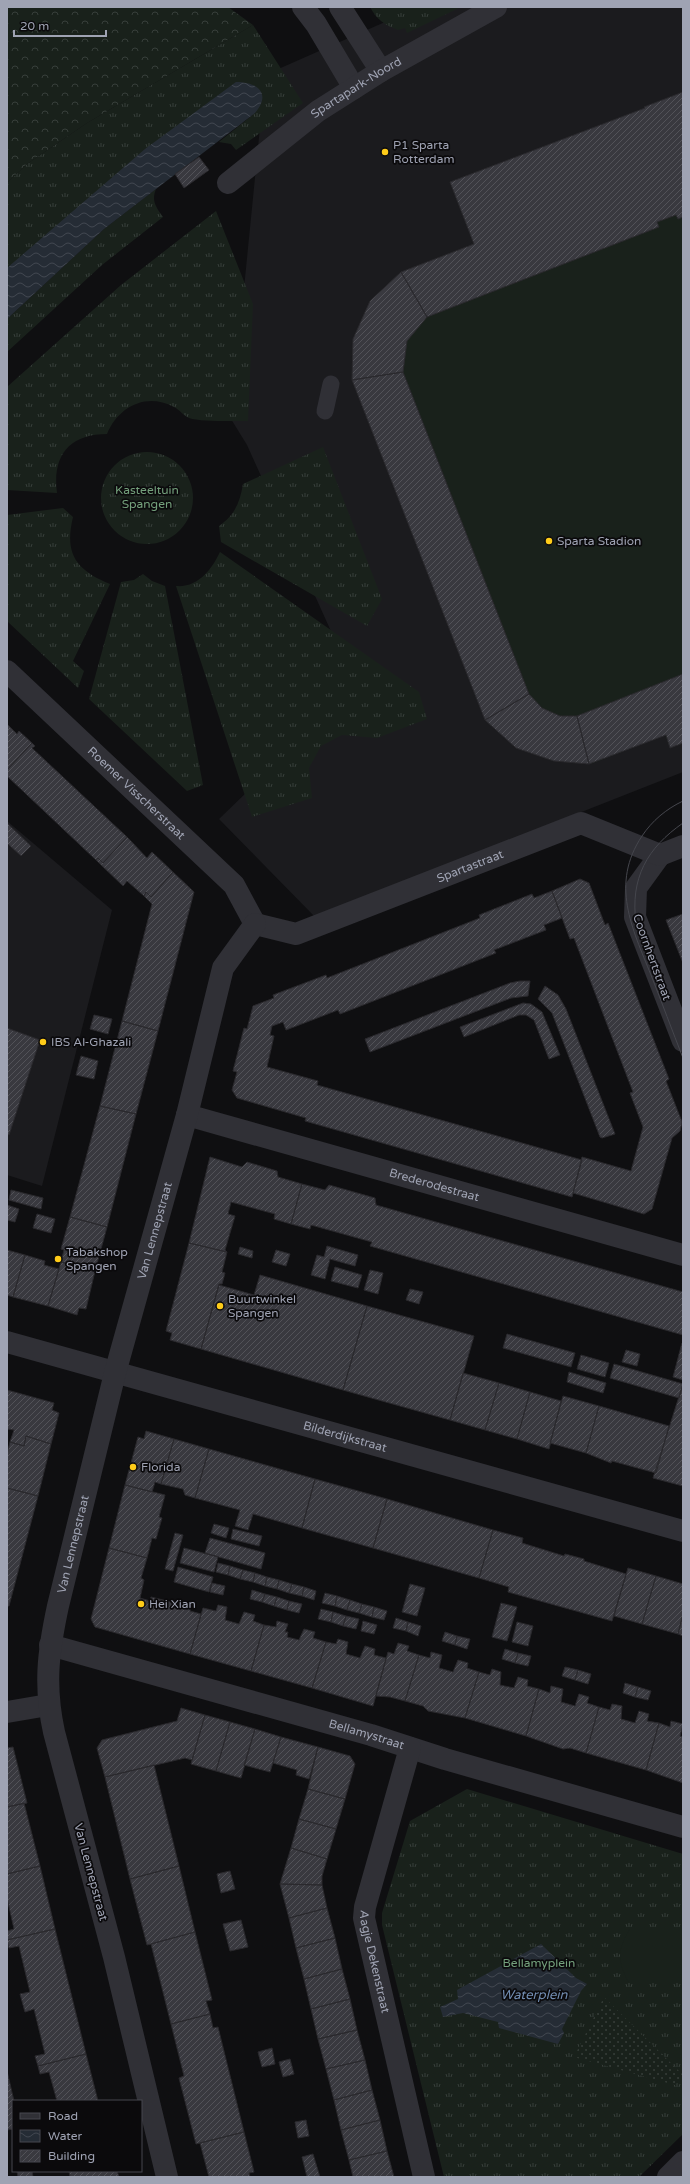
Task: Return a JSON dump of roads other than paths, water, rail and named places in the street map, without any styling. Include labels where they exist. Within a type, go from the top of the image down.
[{"type":"street","points":[[303,7],[316,24],[354,88]]},
{"type":"street","points":[[340,7],[381,71]]},
{"type":"street","name":"Spartapark-Noord","points":[[228,184],[318,111],[381,71],[496,7]]},
{"type":"street","name":"Roemer Visscherstraat","points":[[7,671],[230,881],[255,924]]},
{"type":"street","name":"Spartastraat","points":[[255,924],[296,934],[581,823],[660,855]]},
{"type":"street","points":[[660,855],[683,846]]},
{"type":"street","name":"Coornhertstraat","points":[[660,855],[636,888],[635,917],[683,1041]]},
{"type":"street","name":"Van Lennepstraat","points":[[167,2177],[114,1957],[48,1704],[50,1645],[115,1373],[187,1115],[223,968],[255,924]]},
{"type":"street","name":"Brederodestraat","points":[[187,1115],[683,1255]]},
{"type":"street","name":"Bilderdijkstraat","points":[[7,1342],[683,1532]]},
{"type":"street","name":"Bellamystraat","points":[[50,1645],[364,1733],[410,1748],[683,1827]]},
{"type":"street","points":[[7,1712],[48,1704]]},
{"type":"street","name":"Aagje Dekenstraat","points":[[410,1748],[365,1907],[364,1918],[424,2177]]},
{"type":"street","points":[[668,2177],[683,2162]]},
{"type":"lane","points":[[325,411],[331,384]]},
{"type":"water","points":[[236,82],[250,84],[260,90],[262,100],[255,113],[104,229],[7,319],[7,268],[145,149]]},
{"type":"water","name":"Waterplein","points":[[541,1944],[576,1978],[587,1984],[581,1991],[562,2029],[564,2033],[558,2044],[499,2028],[498,2022],[463,2013],[443,2017],[440,2007],[458,1999],[457,1990]]},
{"type":"tram line","points":[[683,801],[660,816],[650,825],[642,836],[632,854],[627,871],[626,889],[627,906],[631,923],[683,1058]]},
{"type":"tram line","points":[[636,923],[636,892],[639,878],[644,866],[660,843],[683,823]]},
{"type":"place","name":"P1 Sparta Rotterdam","points":[[385,152]]},
{"type":"place","name":"Sparta Stadion","points":[[549,541]]},
{"type":"place","name":"IBS Al-Ghazali","points":[[43,1042]]},
{"type":"place","name":"Tabakshop Spangen","points":[[58,1259]]},
{"type":"place","name":"Buurtwinkel Spangen","points":[[220,1306]]},
{"type":"place","name":"Florida","points":[[133,1467]]},
{"type":"place","name":"Hei Xian","points":[[141,1604]]},
{"type":"park label","name":"Kasteeltuin Spangen","points":[[147,497]]},
{"type":"park label","name":"Bellamyplein","points":[[539,1963]]}]
